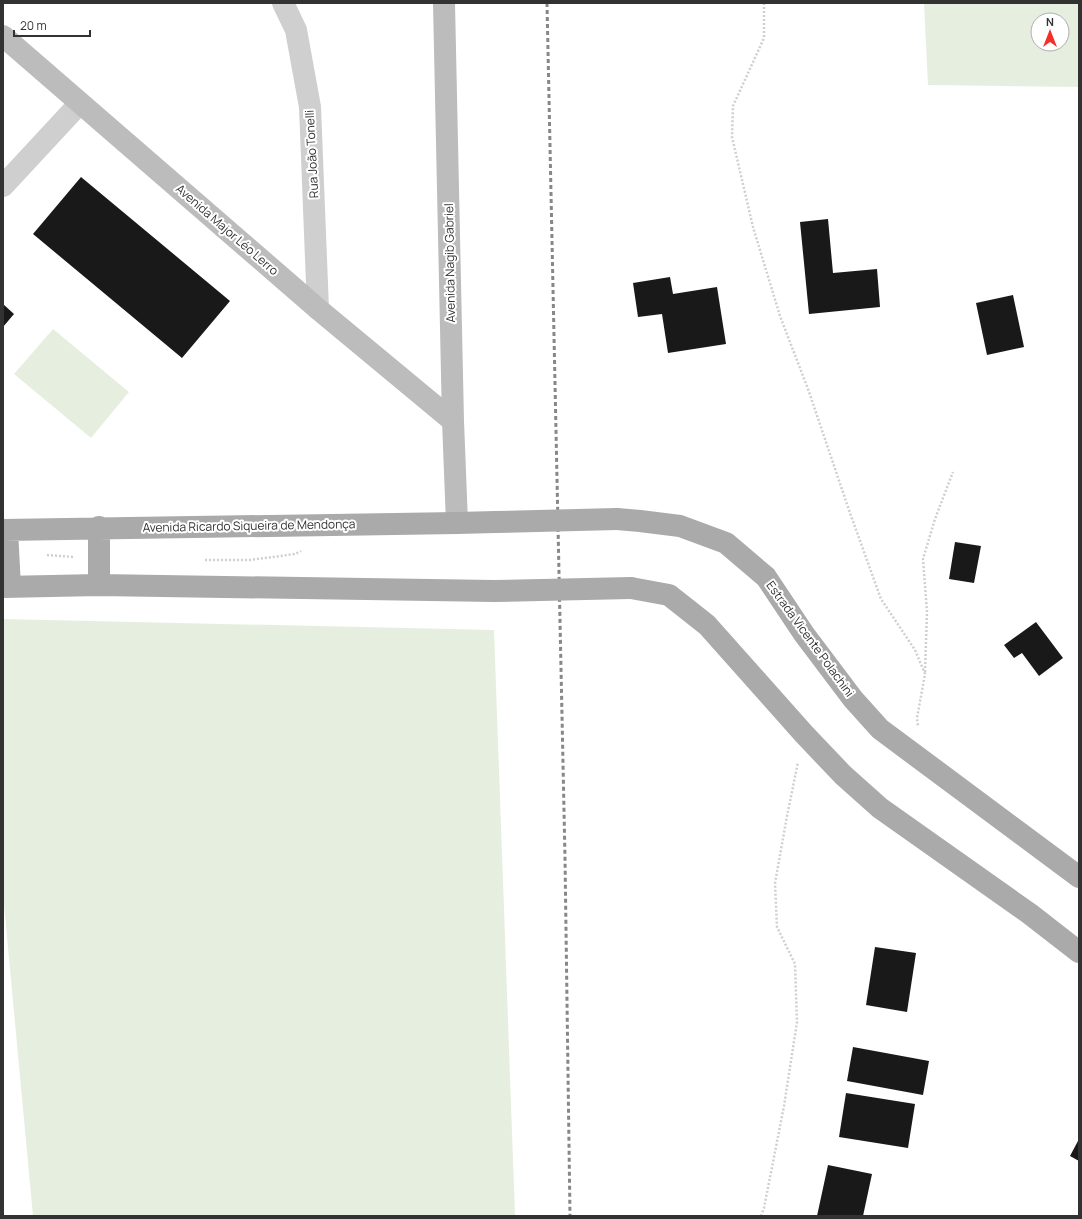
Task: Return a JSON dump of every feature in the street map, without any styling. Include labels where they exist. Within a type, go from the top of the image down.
[{"type":"main road","name":"Estrada Vicente Polachini","points":[[496,522],[618,519],[640,521],[680,526],[726,543],[766,577],[804,634],[853,699],[880,729],[1079,877]]},
{"type":"main road","name":"Avenida Ricardo Siqueira de Mendonça","points":[[4,528],[496,522]]},
{"type":"main road","points":[[99,527],[99,585]]},
{"type":"main road","points":[[4,528],[6,587],[99,585],[494,591],[631,588],[669,596],[707,625],[843,776],[880,808],[1030,914],[1079,952]]},
{"type":"street","name":"Rua João Tonelli","points":[[284,3],[296,30],[310,107],[318,308]]},
{"type":"street","name":"Avenida Nagib Gabriel","points":[[444,3],[453,421],[457,523]]},
{"type":"street","name":"Avenida Major Léo Lerro","points":[[3,36],[318,308],[453,421]]},
{"type":"street","points":[[3,186],[80,103]]},
{"type":"path","points":[[764,3],[764,38],[733,106],[732,137],[753,227],[780,316],[808,389],[881,599],[915,650],[925,674]]},
{"type":"path","points":[[922,761],[917,718],[925,674],[927,612],[923,559],[934,519],[953,472]]},
{"type":"path","points":[[761,1216],[764,1208],[784,1106],[798,1022],[795,964],[777,927],[775,883],[804,734]]},
{"type":"green space","points":[[924,3],[1079,3],[1079,87],[928,85]]},
{"type":"green space","points":[[53,329],[129,392],[91,438],[14,374]]},
{"type":"green space","points":[[3,619],[494,630],[515,1216],[33,1216],[3,894]]},
{"type":"building","points":[[81,177],[230,301],[182,358],[33,234]]},
{"type":"building","points":[[828,219],[833,273],[877,269],[880,307],[809,314],[800,222]]},
{"type":"building","points":[[670,277],[673,294],[717,287],[726,344],[668,353],[662,314],[638,317],[633,283]]},
{"type":"building","points":[[1013,295],[1024,347],[987,355],[976,303]]},
{"type":"building","points":[[3,304],[14,314],[3,327]]},
{"type":"building","points":[[955,542],[981,546],[974,583],[949,579]]},
{"type":"building","points":[[1036,622],[1063,658],[1039,676],[1022,653],[1014,658],[1004,645]]},
{"type":"building","points":[[875,947],[916,953],[907,1012],[866,1005]]},
{"type":"building","points":[[853,1047],[929,1061],[923,1095],[847,1081]]},
{"type":"building","points":[[846,1093],[915,1104],[908,1148],[839,1137]]},
{"type":"building","points":[[1079,1139],[1079,1161],[1070,1156]]},
{"type":"building","points":[[828,1165],[872,1174],[863,1216],[817,1216]]},
{"type":"railway","points":[[547,3],[565,858],[570,1216]]}]
